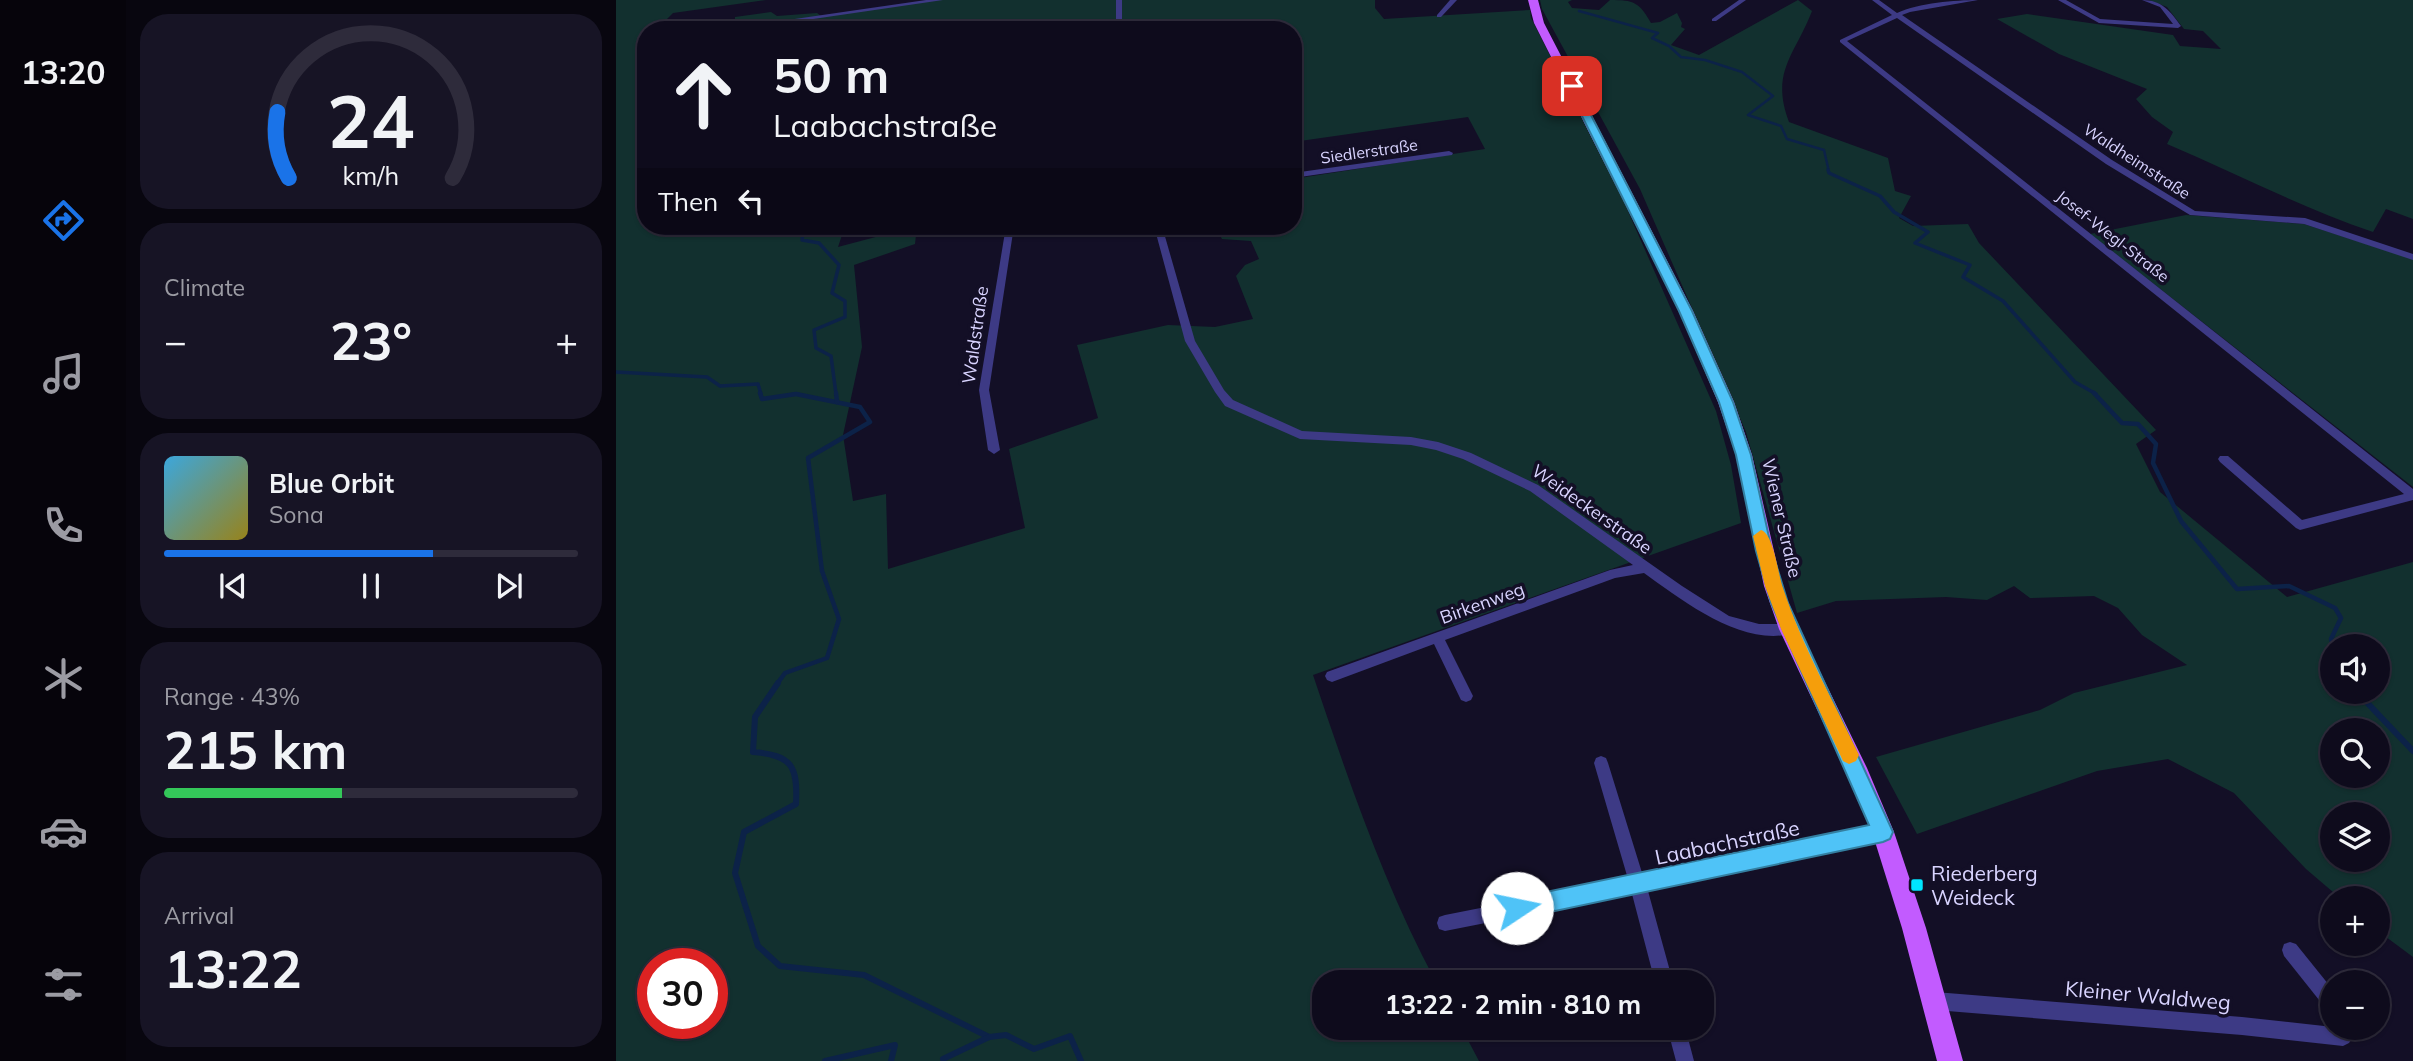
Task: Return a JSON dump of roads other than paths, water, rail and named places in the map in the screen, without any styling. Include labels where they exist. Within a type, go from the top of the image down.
[{"type":"main road","name":"Wiener Straße","points":[[1533,0],[1539,23],[1686,311],[1726,402],[1744,455],[1773,586],[1789,629],[1859,775],[1883,832],[1951,1061]]},
{"type":"street","points":[[787,21],[940,0]]},
{"type":"street","points":[[1119,0],[1119,21]]},
{"type":"street","points":[[1439,16],[1454,0]]},
{"type":"street","points":[[1714,20],[1744,0]]},
{"type":"street","points":[[1904,13],[1975,0]]},
{"type":"street","points":[[2061,0],[2099,21],[2178,26],[2162,6],[2145,0]]},
{"type":"street","name":"Waldheimstraße","points":[[1878,1],[1904,13],[2109,162],[2193,213],[2305,221],[2413,257]]},
{"type":"street","name":"Josef-Wegl-Straße","points":[[1904,13],[1842,41],[2413,495]]},
{"type":"street","name":"Siedlerstraße","points":[[1302,175],[1449,153]]},
{"type":"street","name":"Waldstraße","points":[[994,450],[984,390],[1009,235]]},
{"type":"street","name":"Weideckerstraße","points":[[1161,235],[1190,341],[1220,392],[1229,402],[1300,435],[1411,441],[1438,446],[1467,456],[1506,472],[1534,488],[1645,568],[1726,620],[1759,629],[1789,629]]},
{"type":"street","points":[[2224,458],[2300,525],[2413,495]]},
{"type":"street","name":"Birkenweg","points":[[1332,676],[1614,573],[1645,568]]},
{"type":"street","points":[[1437,638],[1466,696]]},
{"type":"street","points":[[1445,923],[1638,884],[1601,763]]},
{"type":"street","name":"Laabachstraße","points":[[1661,970],[1638,884],[1883,832]]},
{"type":"street","points":[[2290,950],[2320,988]]},
{"type":"street","name":"Kleiner Waldweg","points":[[1935,1001],[2320,1035]]},
{"type":"street","points":[[1679,1040],[1685,1061]]},
{"type":"waterway","points":[[1579,11],[1658,33],[1652,38],[1669,46],[1681,57],[1705,60],[1742,72],[1773,96],[1748,115],[1781,126],[1787,139],[1824,150],[1829,172]]},
{"type":"waterway","points":[[1828,170],[1829,173],[1880,196],[1894,212],[1928,232],[1915,243],[1970,265],[1963,277],[2003,301],[2075,382],[2096,394]]},
{"type":"waterway","points":[[803,235],[802,240],[819,243],[839,265],[832,293],[845,301],[845,317],[814,330],[816,348],[831,356],[836,394]]},
{"type":"waterway","points":[[616,372],[707,377],[720,386],[758,384],[761,394]]},
{"type":"waterway","points":[[760,393],[762,399],[796,394]]},
{"type":"waterway","points":[[836,393],[837,402]]},
{"type":"waterway","points":[[2094,393],[2122,423],[2138,424],[2156,444],[2153,463],[2181,521],[2237,589],[2289,586],[2335,608],[2341,618],[2333,634]]},
{"type":"waterway","points":[[777,684],[785,673],[827,658],[839,619],[822,571],[808,458],[870,422],[860,407],[796,394]]},
{"type":"waterway","points":[[778,683],[755,717],[753,752],[776,756],[790,765],[796,780],[796,804],[744,832],[735,873],[758,946],[780,966],[864,975],[989,1037]]},
{"type":"waterway","points":[[2368,704],[2413,751]]},
{"type":"waterway","points":[[989,1037],[1006,1035],[1034,1049],[1070,1036],[1081,1061]]},
{"type":"waterway","points":[[943,1059],[989,1037]]},
{"type":"waterway","points":[[825,1061],[895,1045],[891,1061]]},
{"type":"place","name":"Riederberg Weideck","points":[[1917,885]]}]
